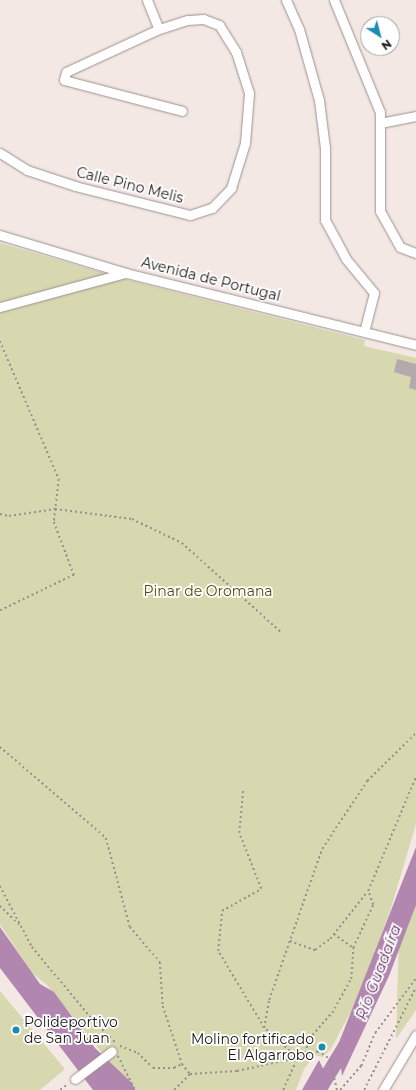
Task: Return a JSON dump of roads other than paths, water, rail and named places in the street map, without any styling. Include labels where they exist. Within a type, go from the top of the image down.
[{"type":"street","points":[[146,0],[159,29]]},
{"type":"street","points":[[286,0],[299,29],[319,100],[325,148],[325,220],[346,259],[374,293],[364,332]]},
{"type":"street","points":[[334,0],[380,112],[380,211],[400,248],[416,253]]},
{"type":"street","name":"Calle Pino Melis","points":[[0,153],[27,170],[128,200],[190,215],[212,208],[231,188],[239,173],[245,143],[249,93],[236,52],[219,25],[203,19],[187,20],[159,29],[66,72],[64,80],[182,111]]},
{"type":"street","points":[[380,124],[416,116]]},
{"type":"street","name":"Avenida de Portugal","points":[[0,235],[126,272],[416,345]]},
{"type":"street","points":[[0,307],[126,272]]},
{"type":"street","points":[[383,1090],[416,1035]]},
{"type":"street","points":[[75,1079],[114,1050]]},
{"type":"water","points":[[416,847],[416,905],[389,976],[342,1076],[338,1045]]},
{"type":"water","points":[[0,927],[40,984],[54,992],[95,1048],[132,1083],[135,1090],[93,1090],[0,968]]},
{"type":"water","points":[[319,1060],[326,1075],[327,1090],[302,1090]]},
{"type":"waterway","name":"Río Guadaíra","points":[[318,1090],[349,1039]]},
{"type":"place","name":"Polideportivo de San Juan","points":[[16,1030]]},
{"type":"place","name":"Molino fortificado El Algarrobo","points":[[322,1047]]},
{"type":"park label","name":"Pinar de Oromana","points":[[208,591]]}]
